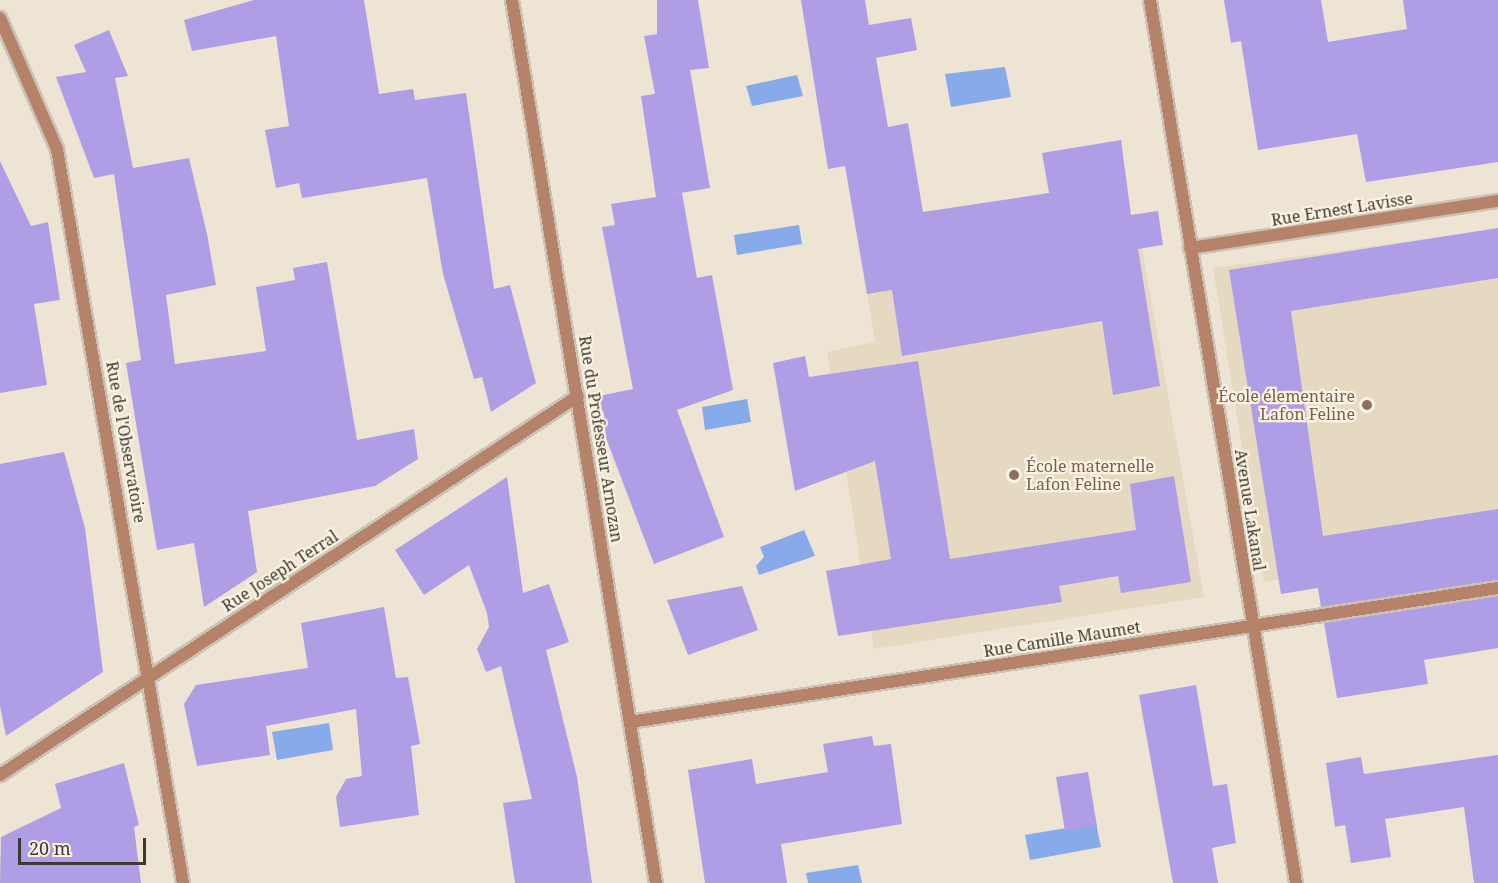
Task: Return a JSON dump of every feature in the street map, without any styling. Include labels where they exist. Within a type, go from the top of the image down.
[{"type":"street","name":"Rue du Professeur Arnozan","points":[[512,0],[656,883]]},
{"type":"street","name":"Avenue Lakanal","points":[[1149,0],[1251,626],[1296,883]]},
{"type":"street","name":"Rue de l'Observatoire","points":[[0,18],[57,149],[151,674],[183,883]]},
{"type":"street","name":"Rue Ernest Lavisse","points":[[1191,248],[1498,201]]},
{"type":"street","name":"Rue Joseph Terral","points":[[0,775],[578,396]]},
{"type":"street","name":"Rue Camille Maumet","points":[[630,722],[1498,588]]},
{"type":"shaded area","name":"École élementaire Lafon Feline","points":[[1498,229],[1498,543],[1264,582],[1213,268]]},
{"type":"shaded area","name":"École maternelle Lafon Feline","points":[[1139,231],[1204,597],[874,649],[827,352],[875,342],[866,286]]},
{"type":"water","points":[[1005,67],[1011,97],[951,107],[945,74]]},
{"type":"water","points":[[797,75],[803,96],[752,106],[746,86]]},
{"type":"water","points":[[799,225],[802,244],[737,255],[734,235]]},
{"type":"water","points":[[747,399],[751,422],[705,430],[702,407]]},
{"type":"water","points":[[804,530],[815,556],[759,575],[756,566],[764,557],[760,547]]},
{"type":"water","points":[[329,723],[333,750],[277,760],[272,732]]},
{"type":"water","points":[[1096,823],[1101,847],[1030,860],[1025,835]]},
{"type":"water","points":[[858,865],[862,883],[808,883],[806,873]]},
{"type":"building","points":[[254,0],[364,0],[379,94],[413,89],[415,100],[466,93],[494,289],[510,285],[536,383],[491,412],[482,377],[474,379],[443,274],[427,178],[302,198],[299,183],[276,188],[265,130],[289,126],[276,36],[192,51],[184,20]]},
{"type":"building","points":[[657,0],[698,0],[709,68],[690,70],[710,188],[663,196],[682,193],[697,278],[712,275],[733,390],[677,410],[724,537],[654,564],[606,438],[604,413],[594,397],[633,389],[602,227],[615,225],[611,204],[656,197],[641,96],[655,94],[644,36],[657,34]]},
{"type":"building","points":[[801,0],[865,0],[869,25],[911,18],[917,50],[876,58],[888,127],[908,123],[923,212],[1049,193],[1042,153],[1121,140],[1131,215],[1158,211],[1163,245],[1138,249],[1160,386],[1113,395],[1102,321],[902,356],[892,290],[867,294],[845,166],[828,169]]},
{"type":"building","points":[[1224,0],[1321,0],[1328,42],[1407,29],[1403,0],[1498,0],[1498,162],[1366,182],[1357,134],[1258,150],[1241,41],[1231,43]]},
{"type":"building","points":[[109,30],[128,76],[115,78],[133,168],[189,158],[207,234],[216,285],[166,295],[175,364],[266,351],[256,287],[295,280],[293,268],[327,262],[357,440],[414,429],[418,459],[375,486],[248,511],[257,572],[204,607],[194,543],[157,550],[126,363],[141,360],[114,174],[94,178],[56,77],[86,72],[74,45]]},
{"type":"building","points":[[0,161],[31,226],[48,222],[60,300],[34,304],[47,385],[0,393]]},
{"type":"building","points":[[1498,228],[1498,278],[1291,311],[1323,536],[1498,509],[1498,580],[1321,607],[1318,588],[1281,594],[1229,270]]},
{"type":"building","points":[[805,356],[809,377],[918,361],[950,559],[1136,530],[1130,484],[1174,476],[1191,582],[1121,593],[1118,576],[1059,586],[1062,602],[838,636],[826,571],[891,559],[875,461],[795,491],[773,363]]},
{"type":"building","points":[[64,452],[85,528],[103,672],[6,736],[0,706],[0,464]]},
{"type":"building","points":[[507,477],[523,593],[549,584],[569,642],[546,650],[577,777],[592,883],[515,883],[503,803],[532,799],[501,666],[486,672],[477,649],[489,627],[487,613],[469,565],[424,595],[395,550]]},
{"type":"building","points":[[742,586],[758,630],[688,655],[667,600]]},
{"type":"building","points":[[1498,596],[1498,648],[1424,660],[1428,684],[1337,698],[1324,623]]},
{"type":"building","points":[[384,607],[396,678],[408,677],[420,744],[411,746],[419,815],[340,827],[336,797],[346,779],[362,776],[356,709],[266,726],[270,755],[197,766],[184,704],[196,685],[308,668],[301,623]]},
{"type":"building","points":[[1196,685],[1213,786],[1227,784],[1236,843],[1212,848],[1218,883],[1173,883],[1139,695]]},
{"type":"building","points":[[872,736],[874,746],[891,744],[902,824],[781,844],[787,883],[705,883],[688,770],[752,759],[756,784],[828,772],[823,744]]},
{"type":"building","points":[[1498,755],[1498,883],[1474,883],[1464,807],[1385,819],[1391,857],[1351,863],[1345,825],[1335,827],[1326,763],[1361,757],[1364,774]]},
{"type":"building","points":[[124,763],[139,825],[134,827],[141,883],[0,883],[1,837],[61,808],[55,784]]},
{"type":"building","points":[[1088,772],[1097,826],[1065,831],[1056,777]]},
{"type":"place","name":"École élementaire Lafon Feline","points":[[1367,405]]},
{"type":"place","name":"École maternelle Lafon Feline","points":[[1014,475]]}]
